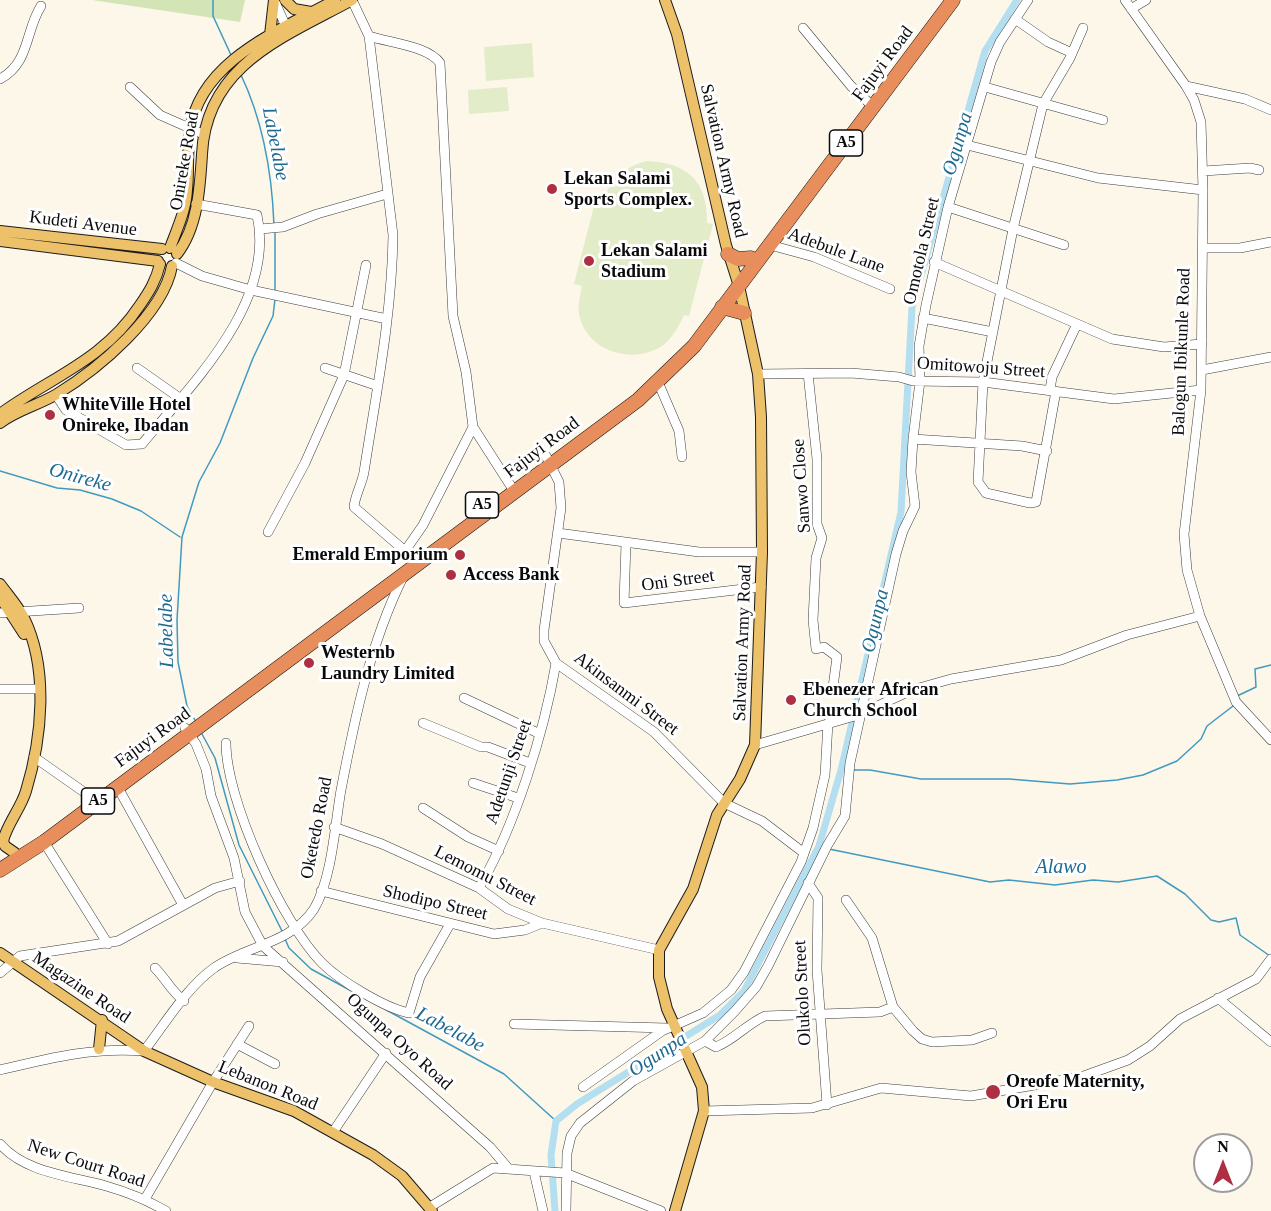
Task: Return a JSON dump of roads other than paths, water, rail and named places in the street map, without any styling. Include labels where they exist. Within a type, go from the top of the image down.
[{"type":"highway","name":"Fajuyi Road","points":[[548,460],[638,400],[694,346],[722,307],[751,258],[943,0]]},
{"type":"highway","name":"Fajuyi Road","points":[[0,870],[44,842],[209,714],[375,591],[407,561],[512,488],[634,392],[678,354],[770,245],[953,0]]},
{"type":"highway","points":[[728,254],[738,259],[751,258]]},
{"type":"highway","points":[[722,307],[744,313]]},
{"type":"highway","name":"Fajuyi Road","points":[[0,861],[15,853],[190,729]]},
{"type":"main road","points":[[270,35],[274,0]]},
{"type":"main road","points":[[285,0],[294,9],[311,12]]},
{"type":"main road","name":"Onireke Road","points":[[241,61],[311,12],[335,0]]},
{"type":"main road","name":"Onireke Road","points":[[5,414],[56,394],[103,362],[134,332],[162,291],[186,199],[190,130],[202,96],[270,35],[352,0]]},
{"type":"main road","name":"Salvation Army Road","points":[[659,950],[693,889],[710,831],[724,803],[740,779],[755,745],[762,552],[761,417],[758,374],[738,281],[728,254],[680,50],[661,1]]},
{"type":"main road","name":"Onireke Road","points":[[171,256],[187,239],[201,178],[203,134],[213,101],[230,70]]},
{"type":"main road","name":"Kudeti Avenue","points":[[0,231],[171,256]]},
{"type":"main road","name":"Kudeti Avenue","points":[[0,241],[159,263]]},
{"type":"main road","name":"Onireke Road","points":[[0,423],[5,414],[80,366],[110,343],[128,323],[153,285],[159,263],[158,255],[171,256]]},
{"type":"main road","points":[[0,584],[15,612],[29,648],[34,689],[33,726],[24,775],[15,803],[0,829]]},
{"type":"main road","points":[[0,597],[30,632],[39,672],[40,700],[34,758],[26,792],[5,835],[4,846],[15,853]]},
{"type":"main road","points":[[659,950],[662,990],[672,1028],[702,1087],[704,1111],[675,1211]]},
{"type":"main road","name":"Magazine Road","points":[[0,954],[102,1020],[144,1051]]},
{"type":"main road","points":[[99,1049],[102,1020]]},
{"type":"main road","name":"Lebanon Road","points":[[144,1051],[213,1082],[294,1111],[333,1132],[373,1155],[402,1176],[431,1209]]},
{"type":"street","points":[[274,0],[289,28]]},
{"type":"street","points":[[279,0],[289,28]]},
{"type":"street","points":[[352,0],[369,36],[393,236],[387,319],[378,386],[364,475],[354,507],[407,561]]},
{"type":"street","name":"Omotola Street","points":[[705,1041],[756,987],[826,848],[845,816],[849,770],[896,554],[903,531],[915,506],[911,472],[919,346],[934,262],[948,207],[1000,42],[1028,0]]},
{"type":"street","name":"Balogun Ibikunle Road","points":[[1125,0],[1186,86],[1194,100],[1201,122],[1203,171],[1202,370],[1184,534],[1187,570],[1200,616],[1236,702],[1271,740]]},
{"type":"street","points":[[1131,9],[1146,0]]},
{"type":"street","points":[[0,79],[21,62],[35,14],[41,6]]},
{"type":"street","points":[[1015,19],[1048,42],[1072,54]]},
{"type":"street","points":[[803,28],[851,86],[868,102]]},
{"type":"street","points":[[1077,324],[1052,377],[1053,390],[1047,451],[1036,502],[1030,503],[986,493],[978,482],[983,382],[1013,229],[1044,104],[1072,54],[1083,28]]},
{"type":"street","points":[[369,36],[423,50],[433,55],[440,63],[450,291],[466,372],[473,427],[512,488]]},
{"type":"street","points":[[1186,86],[1245,99],[1271,110]]},
{"type":"street","points":[[130,87],[148,107],[190,130],[203,134]]},
{"type":"street","points":[[985,87],[1102,120]]},
{"type":"street","points":[[967,146],[1098,178],[1203,190]]},
{"type":"street","points":[[1203,171],[1250,168],[1259,170]]},
{"type":"street","points":[[260,229],[274,228],[349,204],[387,195]]},
{"type":"street","points":[[56,394],[66,410],[126,445],[134,446],[142,444],[181,399],[237,322],[251,290],[260,229],[257,215],[196,204]]},
{"type":"street","points":[[948,207],[1064,245]]},
{"type":"street","points":[[1202,248],[1240,248],[1271,242]]},
{"type":"street","name":"Adebule Lane","points":[[770,245],[814,257],[890,289]]},
{"type":"street","points":[[171,256],[201,276],[251,290],[387,319]]},
{"type":"street","points":[[934,262],[1003,289],[1077,324],[1134,344],[1164,347],[1202,344]]},
{"type":"street","points":[[268,532],[305,463],[344,375],[366,265]]},
{"type":"street","points":[[923,318],[993,332]]},
{"type":"street","points":[[1202,370],[1271,357]]},
{"type":"street","points":[[137,368],[181,399]]},
{"type":"street","points":[[325,368],[378,386]]},
{"type":"street","name":"Omitowoju Street","points":[[758,374],[808,373],[899,377],[917,381],[983,382],[1127,400],[1201,390]]},
{"type":"street","name":"Sanwo Close","points":[[808,373],[817,459],[817,524],[822,538],[816,558],[814,635],[816,649],[824,647],[837,657],[833,687]]},
{"type":"street","points":[[658,382],[679,432],[682,457]]},
{"type":"street","name":"Oketedo Road","points":[[144,1051],[203,976],[232,958],[280,938],[295,928],[314,908],[321,891],[360,698],[388,607],[423,525],[473,427]]},
{"type":"street","points":[[913,439],[1022,446],[1047,451]]},
{"type":"street","name":"Akinsanmi Street","points":[[548,460],[556,472],[561,495],[544,641],[556,663],[654,732],[724,803]]},
{"type":"street","points":[[558,533],[699,552],[762,552]]},
{"type":"street","name":"Oni Street","points":[[626,543],[623,599],[628,605],[761,587]]},
{"type":"street","points":[[375,591],[388,607]]},
{"type":"street","points":[[0,613],[79,608]]},
{"type":"street","points":[[755,745],[861,714],[912,690],[951,679],[1061,660],[1127,635],[1200,616]]},
{"type":"street","name":"Adetunji Street","points":[[479,888],[499,851],[540,734],[556,663]]},
{"type":"street","points":[[0,689],[34,689]]},
{"type":"street","points":[[464,698],[540,734]]},
{"type":"street","points":[[423,723],[481,747],[489,747],[530,763]]},
{"type":"street","points":[[583,1087],[672,1028],[703,1013],[731,990],[744,972],[804,853],[813,828],[825,775],[828,723]]},
{"type":"street","points":[[190,729],[206,769],[212,796],[240,881],[245,912],[263,946]]},
{"type":"street","points":[[226,743],[229,772],[242,814],[274,893],[295,928],[322,964],[360,990],[409,1013],[420,977],[450,924]]},
{"type":"street","points":[[34,758],[91,797]]},
{"type":"street","points":[[472,783],[518,798]]},
{"type":"street","points":[[117,786],[183,905]]},
{"type":"street","points":[[724,803],[762,821],[804,853]]},
{"type":"street","points":[[423,808],[468,837],[499,851]]},
{"type":"street","name":"Lemomu Street","points":[[334,827],[382,844],[479,888],[508,909],[542,923],[612,937],[659,950]]},
{"type":"street","points":[[44,842],[108,944]]},
{"type":"street","points":[[0,973],[20,956],[28,953],[108,944],[133,934],[215,888],[240,881]]},
{"type":"street","name":"Olukolo Street","points":[[808,883],[818,898],[816,944],[827,1105]]},
{"type":"street","name":"Shodipo Street","points":[[321,891],[450,924],[502,934],[525,930],[542,923]]},
{"type":"street","points":[[846,900],[872,938],[893,1007],[922,1039],[932,1042],[972,1040],[992,1033]]},
{"type":"street","points":[[232,958],[281,960],[280,938]]},
{"type":"street","name":"Ogunpa Oyo Road","points":[[263,946],[490,1147],[508,1168]]},
{"type":"street","points":[[704,1111],[812,1108],[827,1105],[865,1090],[881,1088],[971,1096],[1081,1077],[1128,1060],[1149,1047],[1180,1019],[1256,979],[1271,960]]},
{"type":"street","points":[[155,968],[164,977],[169,989],[183,1001]]},
{"type":"street","points":[[1218,998],[1271,1042]]},
{"type":"street","points":[[566,1211],[562,1173],[571,1136],[580,1123],[633,1081],[685,1050],[705,1041],[716,1047],[725,1043],[765,1016],[879,1012],[893,1007]]},
{"type":"street","points":[[514,1024],[672,1028]]},
{"type":"street","points":[[145,1199],[213,1082],[249,1026]]},
{"type":"street","points":[[237,1044],[275,1064]]},
{"type":"street","points":[[0,1070],[99,1049],[144,1051]]},
{"type":"street","points":[[333,1132],[386,1053]]},
{"type":"street","name":"New Court Road","points":[[0,1144],[15,1158],[28,1165],[145,1199],[166,1211]]},
{"type":"street","name":"Lebanon Road","points":[[431,1209],[493,1168],[508,1168]]},
{"type":"street","points":[[508,1168],[562,1173],[662,1211]]},
{"type":"street","points":[[536,1172],[543,1211]]},
{"type":"waterway","name":"Labelabe","points":[[213,0],[213,16],[231,55]]},
{"type":"waterway","name":"Ogunpa","points":[[555,1211],[551,1155],[556,1121],[577,1104],[720,1015],[744,991],[819,846],[841,770],[901,512],[912,307],[985,51],[1017,0]]},
{"type":"waterway","name":"Labelabe","points":[[241,75],[261,129],[271,187],[274,225]]},
{"type":"waterway","name":"Labelabe","points":[[275,233],[275,291]]},
{"type":"waterway","name":"Labelabe","points":[[196,722],[187,706],[178,662],[177,620],[182,537],[199,482],[220,443],[253,358],[273,316],[275,299]]},
{"type":"waterway","name":"Onireke","points":[[0,471],[57,488],[80,490],[112,499],[141,511],[180,537]]},
{"type":"waterway","points":[[1237,696],[1256,687],[1255,669],[1271,665]]},
{"type":"waterway","points":[[852,770],[870,770],[921,779],[1009,779],[1070,784],[1117,780],[1143,775],[1177,761],[1201,739],[1207,726],[1233,706]]},
{"type":"waterway","name":"Labelabe","points":[[202,734],[215,758],[239,845],[282,931]]},
{"type":"waterway","name":"Alawo","points":[[829,849],[990,882],[1009,880],[1055,885],[1093,880],[1118,882],[1157,876],[1185,894],[1211,920],[1219,922],[1236,918],[1240,935],[1270,956]]},
{"type":"waterway","name":"Labelabe","points":[[285,939],[289,948],[311,969],[504,1074],[556,1121]]},
{"type":"place","name":"Lekan Salami Sports Complex.","points":[[552,189]]},
{"type":"place","name":"Lekan Salami Stadium","points":[[589,261]]},
{"type":"place","name":"WhiteVille Hotel Onireke, Ibadan","points":[[50,415]]},
{"type":"place","name":"Emerald Emporium","points":[[460,555]]},
{"type":"place","name":"Access Bank","points":[[451,575]]},
{"type":"place","name":"Westernb Laundry Limited","points":[[309,663]]},
{"type":"place","name":"Ebenezer African Church School","points":[[791,700]]},
{"type":"place","name":"Oreofe Maternity, Ori Eru","points":[[993,1092]]}]
